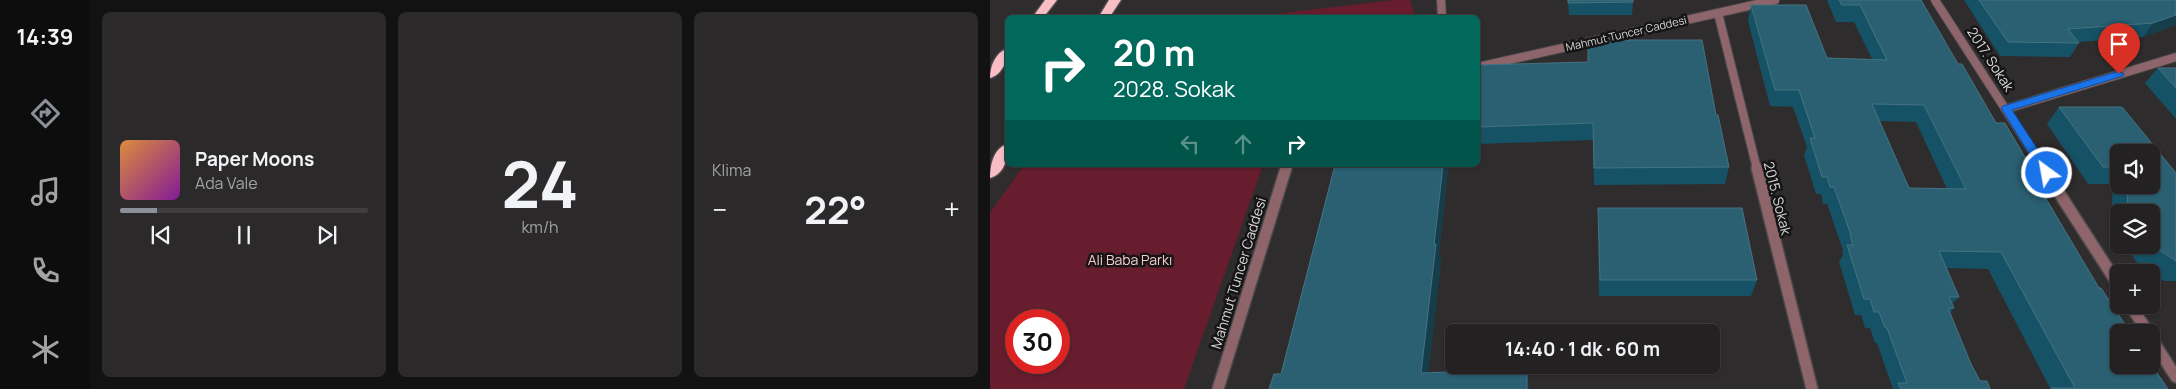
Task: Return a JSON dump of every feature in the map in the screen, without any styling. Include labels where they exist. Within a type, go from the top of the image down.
[{"type":"highway","points":[[1038,15],[1051,0]]},
{"type":"highway","points":[[1105,15],[1116,0]]},
{"type":"highway","points":[[990,74],[1005,56]]},
{"type":"highway","points":[[990,173],[1005,153]]},
{"type":"street","points":[[1441,0],[1442,15]]},
{"type":"street","name":"Mahmut Tuncer Caddesi","points":[[1480,67],[1775,0]]},
{"type":"street","name":"2017. Sokak","points":[[1935,0],[2110,272]]},
{"type":"street","name":"2015. Sokak","points":[[1718,13],[1812,389]]},
{"type":"street","points":[[2006,108],[2176,57]]},
{"type":"street","name":"Mahmut Tuncer Caddesi","points":[[1218,389],[1285,167]]},
{"type":"street","points":[[2160,352],[2176,377]]},
{"type":"green space","points":[[1394,0],[1410,0],[1414,15],[1266,15]]},
{"type":"green space","name":"Ali Baba Parkı","points":[[1023,167],[1262,167],[1184,389],[990,389],[990,213]]},
{"type":"building","points":[[1568,0],[1633,0],[1633,2],[1568,3]]},
{"type":"building","points":[[1839,0],[1921,0],[1958,64],[1962,64],[1996,123],[2005,123],[2036,176],[2032,175],[2099,288],[2101,288],[2110,302],[2110,314],[2118,314],[2125,324],[2110,324],[2110,374],[2158,374],[2168,389],[2052,389],[2075,388],[2001,252],[1939,251],[1959,297],[1949,297],[1954,308],[1948,308],[1971,364],[1980,381],[1987,381],[1990,389],[1901,389],[1898,383],[1907,383],[1887,328],[1885,328],[1879,312],[1874,312],[1870,299],[1864,299],[1847,245],[1853,245],[1851,235],[1834,187],[1830,187],[1827,177],[1822,177],[1810,138],[1815,138],[1799,90],[1775,90],[1751,5],[1806,5],[1827,58],[1887,60],[1860,5],[1842,5]],"holes":[[[1872,104],[1924,105],[1966,189],[1909,188]]]},
{"type":"building","points":[[1979,0],[2176,0],[2176,15],[2153,23],[2068,29],[2079,43],[2008,42]]},
{"type":"building","points":[[1588,40],[1702,40],[1716,115],[1718,115],[1729,167],[1594,168],[1593,123],[1480,127],[1480,65],[1588,62]]},
{"type":"building","points":[[2158,68],[2176,68],[2176,88]]},
{"type":"building","points":[[2059,107],[2122,107],[2152,144],[2110,144],[2110,167],[2103,167]]},
{"type":"building","points":[[2160,153],[2176,173],[2176,261],[2160,250],[2160,204],[2127,204],[2128,194],[2160,194]]},
{"type":"building","points":[[1334,167],[1443,167],[1421,373],[1527,374],[1527,389],[1269,389],[1274,374],[1281,374]]},
{"type":"building","points":[[1598,208],[1742,208],[1757,280],[1600,280]]},
{"type":"route","points":[[2047,173],[2006,108],[2119,74]]}]
